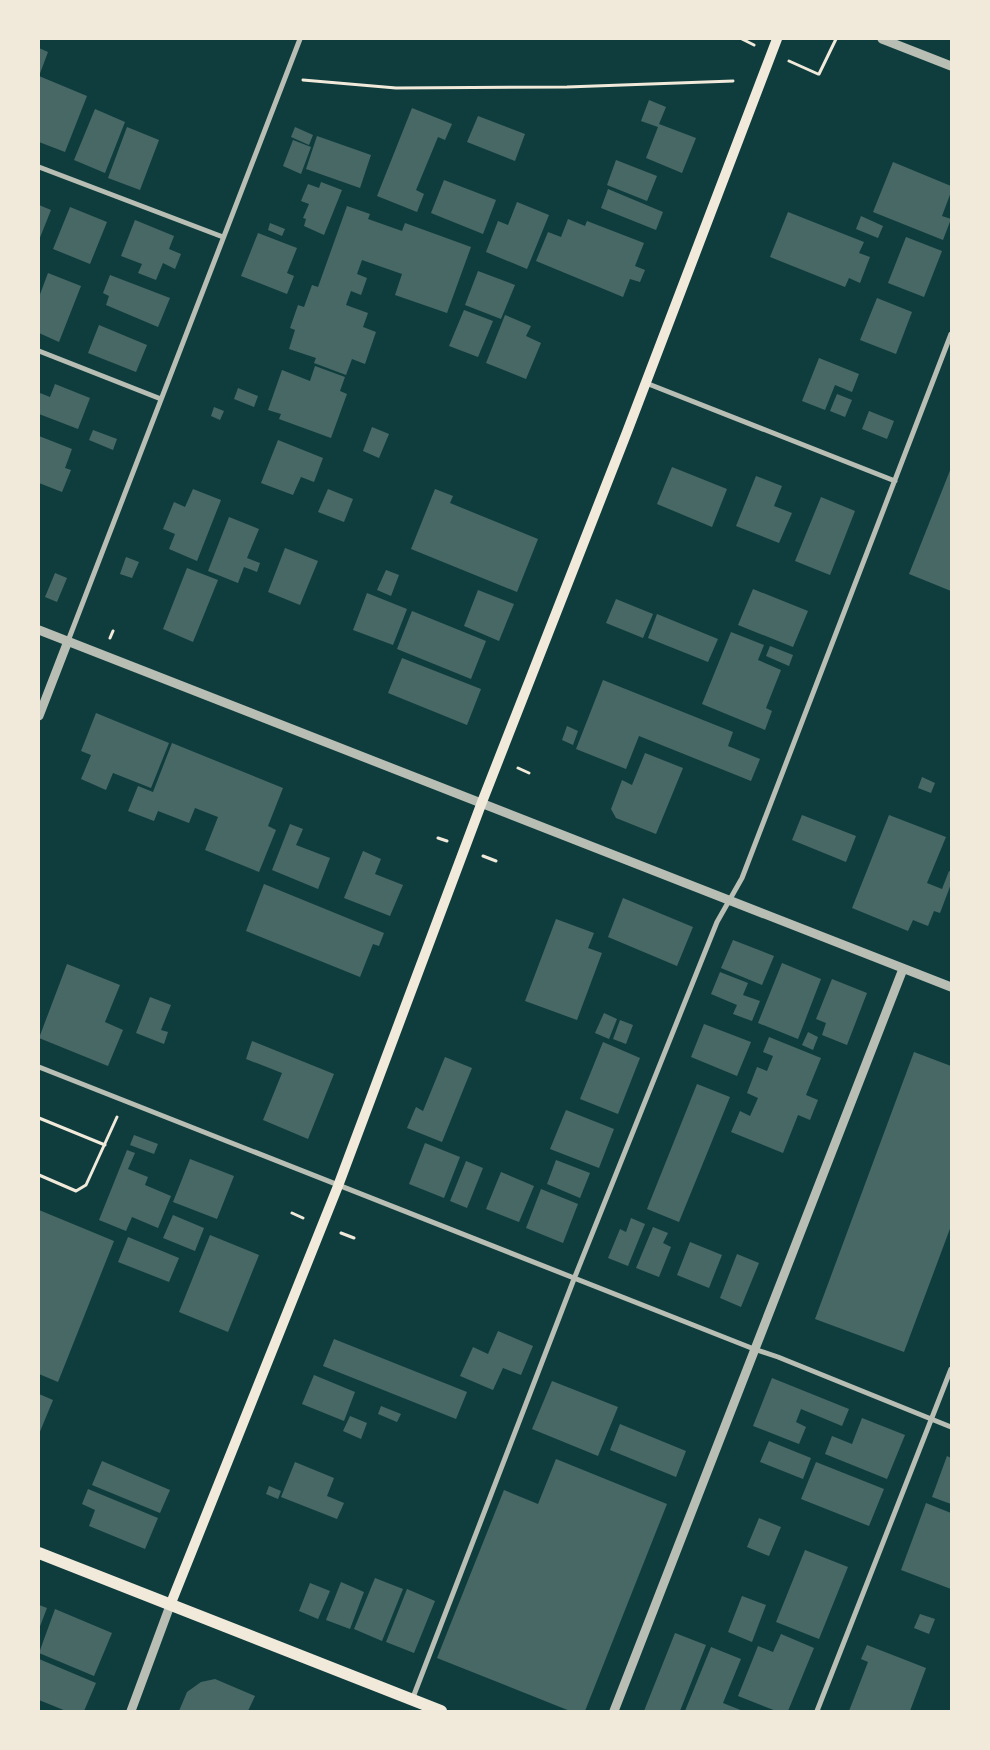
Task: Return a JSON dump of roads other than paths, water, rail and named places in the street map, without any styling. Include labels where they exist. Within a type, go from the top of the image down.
[{"type":"main road","points":[[171,1603],[338,1186],[482,802],[646,383],[776,41]]},
{"type":"main road","points":[[39,1553],[171,1603],[441,1711]]},
{"type":"street","points":[[39,716],[300,39]]},
{"type":"street","points":[[882,39],[951,66]]},
{"type":"street","points":[[39,167],[223,237]]},
{"type":"street","points":[[412,1700],[574,1279],[713,931],[742,878],[895,481],[949,348],[951,334]]},
{"type":"street","points":[[39,352],[161,399]]},
{"type":"street","points":[[646,383],[895,481]]},
{"type":"street","points":[[39,630],[951,987]]},
{"type":"street","points":[[614,1711],[903,969]]},
{"type":"street","points":[[39,1067],[574,1279],[778,1357],[951,1427]]},
{"type":"street","points":[[817,1711],[933,1420],[951,1369]]},
{"type":"street","points":[[131,1711],[171,1603]]}]
